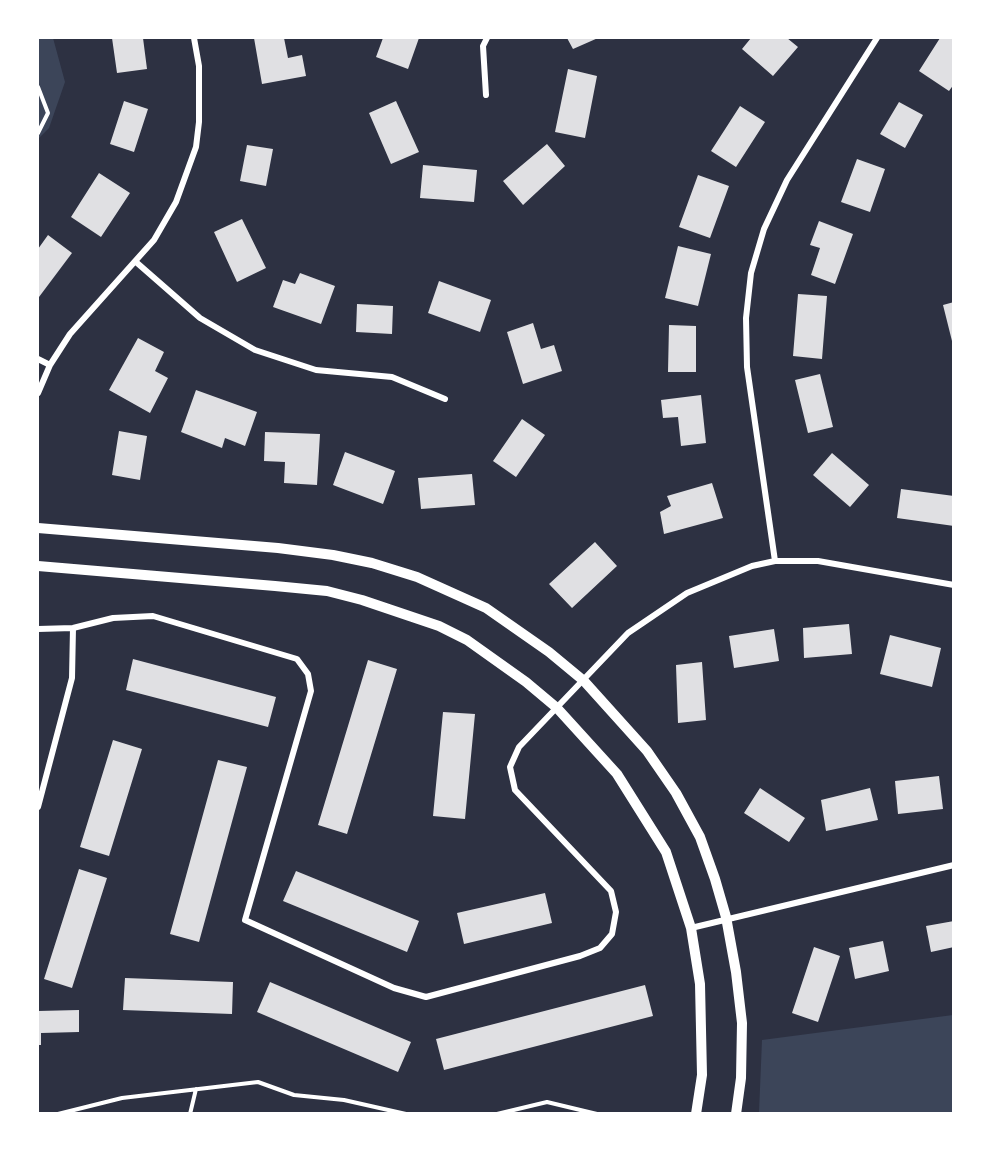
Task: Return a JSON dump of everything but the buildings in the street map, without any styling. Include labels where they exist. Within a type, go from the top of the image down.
[{"type":"street","points":[[38,393],[50,365],[86,313],[136,262],[154,240],[176,202],[195,147],[201,96],[195,38]]},
{"type":"street","points":[[486,95],[483,46],[487,38]]},
{"type":"street","points":[[775,561],[747,367],[746,318],[752,273],[764,229],[787,180],[874,38]]},
{"type":"street","points":[[136,262],[200,318],[255,350],[316,370],[392,377],[445,399]]},
{"type":"street","points":[[38,359],[50,365]]},
{"type":"street","points":[[38,528],[278,548],[372,563],[417,577],[486,608],[532,640],[584,681],[647,751],[676,793],[700,837],[726,917],[736,972],[742,1023],[741,1078],[736,1113]]},
{"type":"street","points":[[38,629],[73,628],[112,618],[153,616],[297,659],[308,674],[311,691],[245,920],[394,988],[426,997],[580,956],[600,948],[612,934],[616,912],[611,891],[515,790],[510,767],[519,747],[628,633],[667,604],[715,580],[752,566],[775,561],[818,561],[954,585]]},
{"type":"street","points":[[38,566],[327,591],[362,600],[404,612],[467,640],[518,676],[557,708],[617,774],[644,813],[666,852],[691,928],[700,984],[702,1075],[696,1113]]},
{"type":"street","points":[[38,807],[72,678],[73,628]]},
{"type":"street","points":[[691,928],[726,917],[954,865]]},
{"type":"path","points":[[38,87],[48,113],[38,133]]},
{"type":"path","points":[[58,1113],[122,1098],[258,1082],[294,1095],[344,1100],[406,1113]]},
{"type":"path","points":[[190,1113],[196,1089]]},
{"type":"path","points":[[497,1113],[547,1102],[597,1113]]},
{"type":"shaded area","points":[[38,38],[53,38],[65,82],[49,128],[38,139]]},
{"type":"shaded area","points":[[953,1015],[953,1113],[759,1113],[762,1040]]}]
